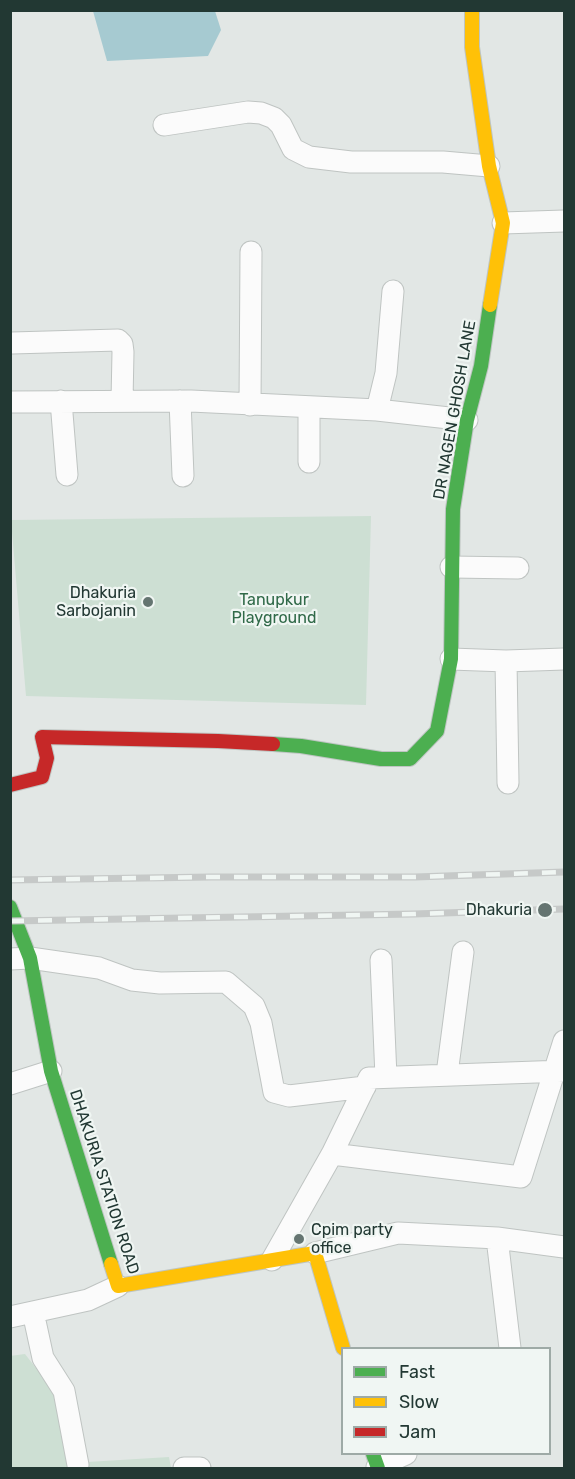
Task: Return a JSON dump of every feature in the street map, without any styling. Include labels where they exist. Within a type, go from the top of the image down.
[{"type":"street","name":"DR NAGEN GHOSH LANE","points":[[10,785],[42,777],[47,758],[42,737],[218,741],[301,746],[381,759],[410,759],[437,732],[451,659],[453,509],[467,420],[481,366],[503,223],[489,166],[472,47],[472,10]]},
{"type":"street","points":[[164,125],[248,112],[261,113],[274,118],[292,149],[309,157],[351,162],[443,162],[489,166]]},
{"type":"street","points":[[503,223],[564,220]]},
{"type":"street","points":[[250,405],[251,252]]},
{"type":"street","points":[[377,410],[386,373],[393,291]]},
{"type":"street","points":[[12,343],[118,340],[122,344],[123,352],[122,401]]},
{"type":"street","points":[[60,401],[67,475]]},
{"type":"street","points":[[10,402],[180,401],[377,410],[467,420]]},
{"type":"street","points":[[180,401],[183,476]]},
{"type":"street","points":[[309,408],[309,462]]},
{"type":"street","points":[[451,567],[518,568]]},
{"type":"street","points":[[451,659],[506,661],[564,658]]},
{"type":"street","points":[[506,661],[508,783]]},
{"type":"street","name":"DHAKURIA STATION ROAD","points":[[10,907],[20,958],[51,1071],[118,1286],[315,1254]]},
{"type":"street","points":[[447,1074],[463,952]]},
{"type":"street","points":[[20,958],[99,968],[132,980],[160,983],[225,982],[254,1006],[261,1023],[274,1092],[289,1096],[365,1088]]},
{"type":"street","points":[[381,960],[386,1077]]},
{"type":"street","points":[[332,1154],[522,1178],[560,1071],[564,1041]]},
{"type":"street","points":[[10,1084],[51,1071]]},
{"type":"street","points":[[272,1260],[332,1154],[369,1078],[560,1071]]},
{"type":"street","points":[[343,1347],[315,1254],[398,1233],[497,1238],[564,1247]]},
{"type":"street","points":[[497,1238],[510,1347]]},
{"type":"street","points":[[10,1317],[88,1300],[118,1286]]},
{"type":"street","points":[[33,1312],[43,1358],[64,1391],[78,1465]]},
{"type":"street","points":[[376,1463],[403,1455]]},
{"type":"green space","name":"Tanupkur Playground","points":[[371,516],[366,705],[26,696],[11,520]]},
{"type":"green space","points":[[25,1354],[56,1394],[71,1463],[169,1457],[171,1468],[11,1468],[10,1356]]},
{"type":"water","points":[[93,11],[215,11],[221,30],[208,56],[107,61]]},
{"type":"railway","points":[[10,880],[415,877],[564,872]]},
{"type":"railway","points":[[10,921],[564,909]]},
{"type":"traffic: fast","points":[[273,744],[301,746],[381,759],[410,759],[437,731],[451,659],[453,509],[467,420],[481,366],[490,305]]},
{"type":"traffic: fast","points":[[10,907],[30,958],[51,1071],[111,1264]]},
{"type":"traffic: fast","points":[[373,1455],[378,1468]]},
{"type":"traffic: slow","points":[[472,10],[472,47],[489,166],[503,223],[490,305]]},
{"type":"traffic: slow","points":[[111,1264],[118,1286],[315,1253],[343,1347]]},
{"type":"traffic: jam","points":[[10,785],[42,777],[47,758],[42,737],[273,744]]},
{"type":"place","name":"Dhakuria Sarbojanin","points":[[148,602]]},
{"type":"place","name":"Dhakuria","points":[[545,910]]},
{"type":"place","name":"Cpim party office","points":[[299,1239]]}]
